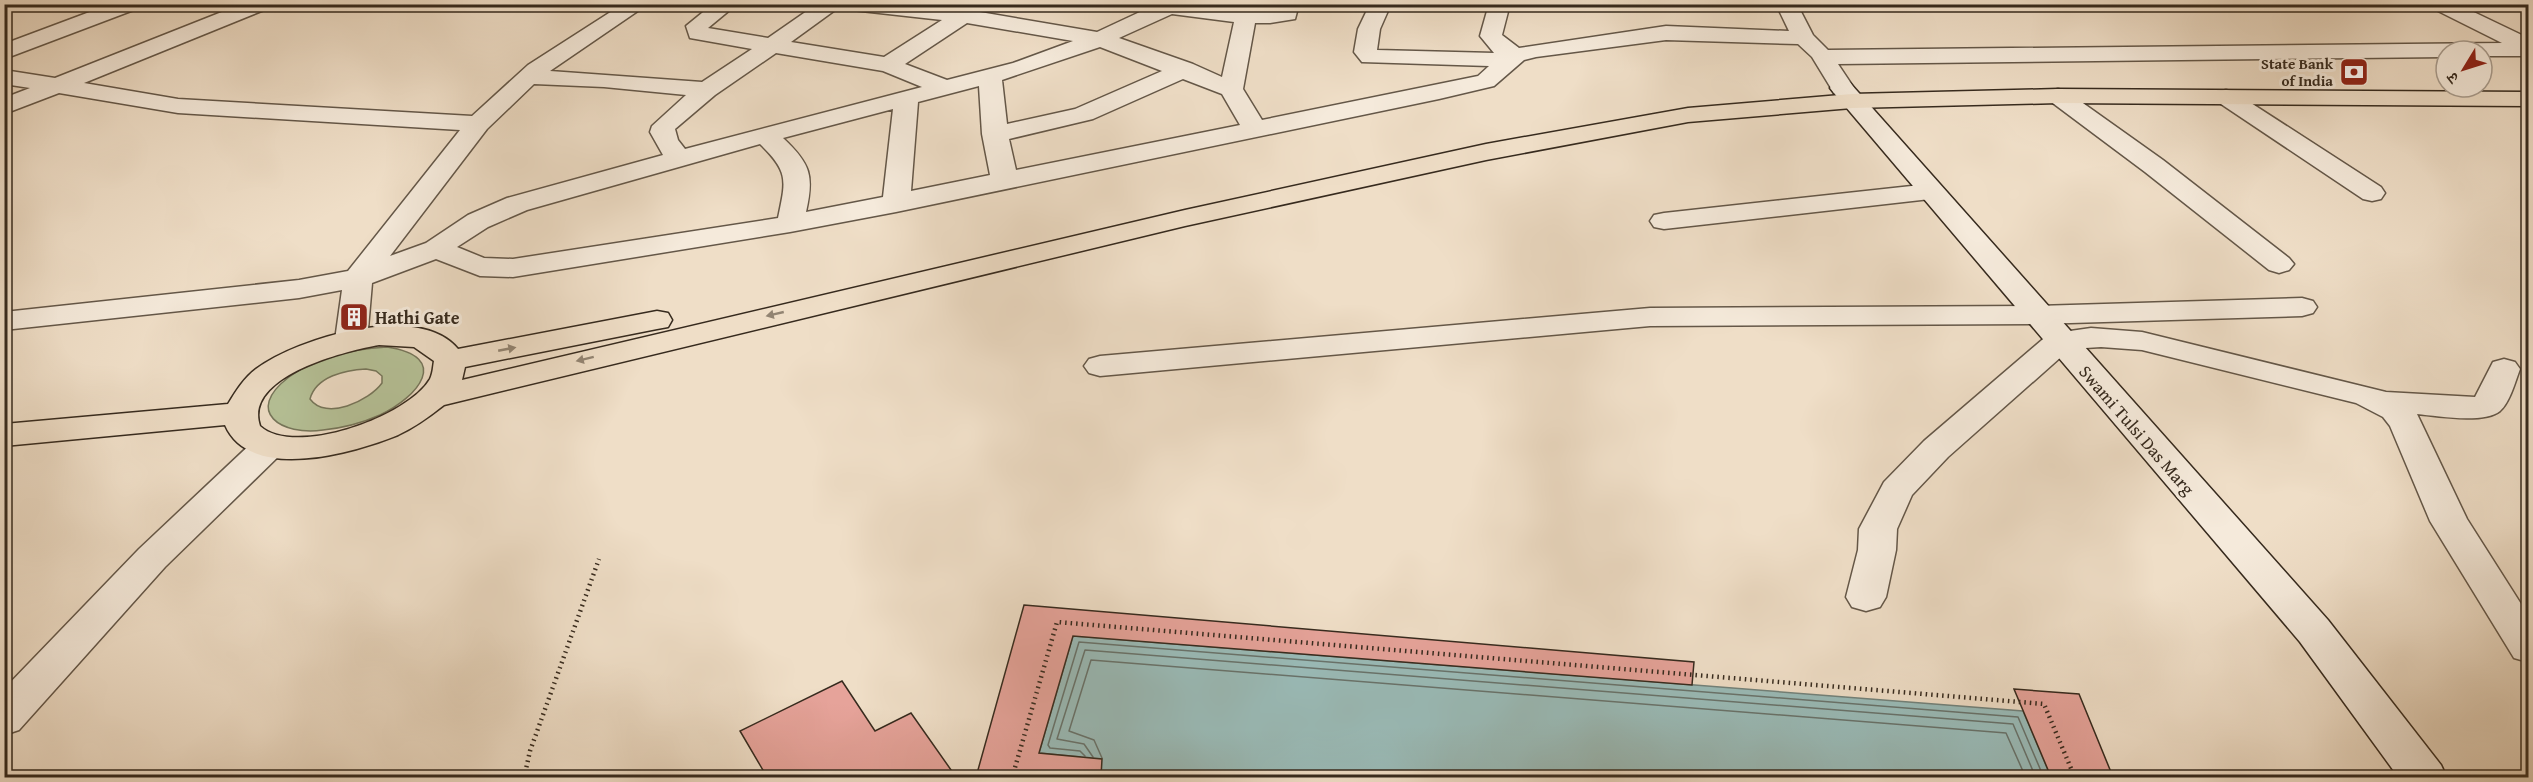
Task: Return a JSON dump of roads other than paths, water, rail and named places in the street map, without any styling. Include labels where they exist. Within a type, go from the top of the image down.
[{"type":"highway","points":[[2494,83],[2529,83]]},
{"type":"highway","points":[[450,360],[742,302],[1096,222],[1582,117],[1700,101],[1847,94],[2434,84]]},
{"type":"highway","points":[[434,397],[1151,226],[1486,152],[1688,115],[1847,94],[2529,99]]},
{"type":"highway","points":[[405,336],[427,340],[442,348],[450,360],[447,377],[434,397],[408,416],[384,428],[337,443],[300,448],[270,445],[252,438],[242,427],[240,413],[246,398],[277,370],[300,357],[351,340],[405,336]]},
{"type":"highway","points":[[4,435],[240,413]]},
{"type":"street","points":[[4,51],[132,4]]},
{"type":"street","points":[[4,107],[65,85],[262,4]]},
{"type":"street","points":[[351,340],[358,278],[478,124],[527,77],[552,58],[638,4]]},
{"type":"street","points":[[727,4],[697,26],[698,33],[888,65],[946,88]]},
{"type":"street","points":[[679,158],[666,142],[662,132],[664,126],[707,90],[832,4]]},
{"type":"street","points":[[852,4],[972,10],[1028,26],[1100,39],[1185,69],[1232,89],[1255,129]]},
{"type":"street","points":[[4,321],[299,289],[358,278],[436,249],[478,221],[517,204],[679,158],[990,77],[1100,39],[1172,6],[1239,16],[1279,17],[1287,14],[1289,4]]},
{"type":"street","points":[[1381,4],[1369,29],[1365,52],[1370,57],[1513,58],[1666,33],[1804,38]]},
{"type":"street","points":[[1500,4],[1491,36],[1513,58]]},
{"type":"street","name":"Swami Tulsi Das Marg","points":[[1786,4],[1804,38],[1823,57],[1847,94],[2314,632],[2425,777]]},
{"type":"street","points":[[2439,4],[2529,48]]},
{"type":"street","points":[[888,65],[972,10]]},
{"type":"street","points":[[1028,26],[1047,12]]},
{"type":"street","points":[[1232,89],[1245,21],[1239,16]]},
{"type":"street","points":[[1823,57],[2529,48]]},
{"type":"street","points":[[436,249],[480,267],[513,268],[790,224],[1005,182],[1476,84],[1491,78],[1513,58]]},
{"type":"street","points":[[995,134],[1084,114],[1185,69]]},
{"type":"street","points":[[4,76],[178,106],[478,124]]},
{"type":"street","points":[[527,77],[604,80],[707,90]]},
{"type":"street","points":[[990,77],[995,134],[1005,182]]},
{"type":"street","points":[[2058,96],[2154,166],[2279,264]]},
{"type":"street","points":[[2226,97],[2372,194]]},
{"type":"street","points":[[896,204],[906,99]]},
{"type":"street","points":[[766,136],[795,164],[799,175],[790,224]]},
{"type":"street","points":[[1664,221],[1930,192]]},
{"type":"street","points":[[1100,366],[1650,316],[2037,315],[2302,307]]},
{"type":"street","points":[[1866,597],[1877,550],[1878,529],[1897,490],[1936,449],[2060,341],[2086,336],[2142,341],[2383,402],[2481,408],[2488,403],[2504,369]]},
{"type":"street","points":[[2383,402],[2395,410],[2406,423],[2449,521],[2529,647]]},
{"type":"street","points":[[4,718],[152,558],[270,445]]},
{"type":"water","points":[[1073,636],[2023,711],[2051,777],[1075,778],[1080,757],[1039,753]]},
{"type":"place","name":"State Bank of India","points":[[2354,72]]},
{"type":"place","name":"Hathi Gate","points":[[354,317]]}]
